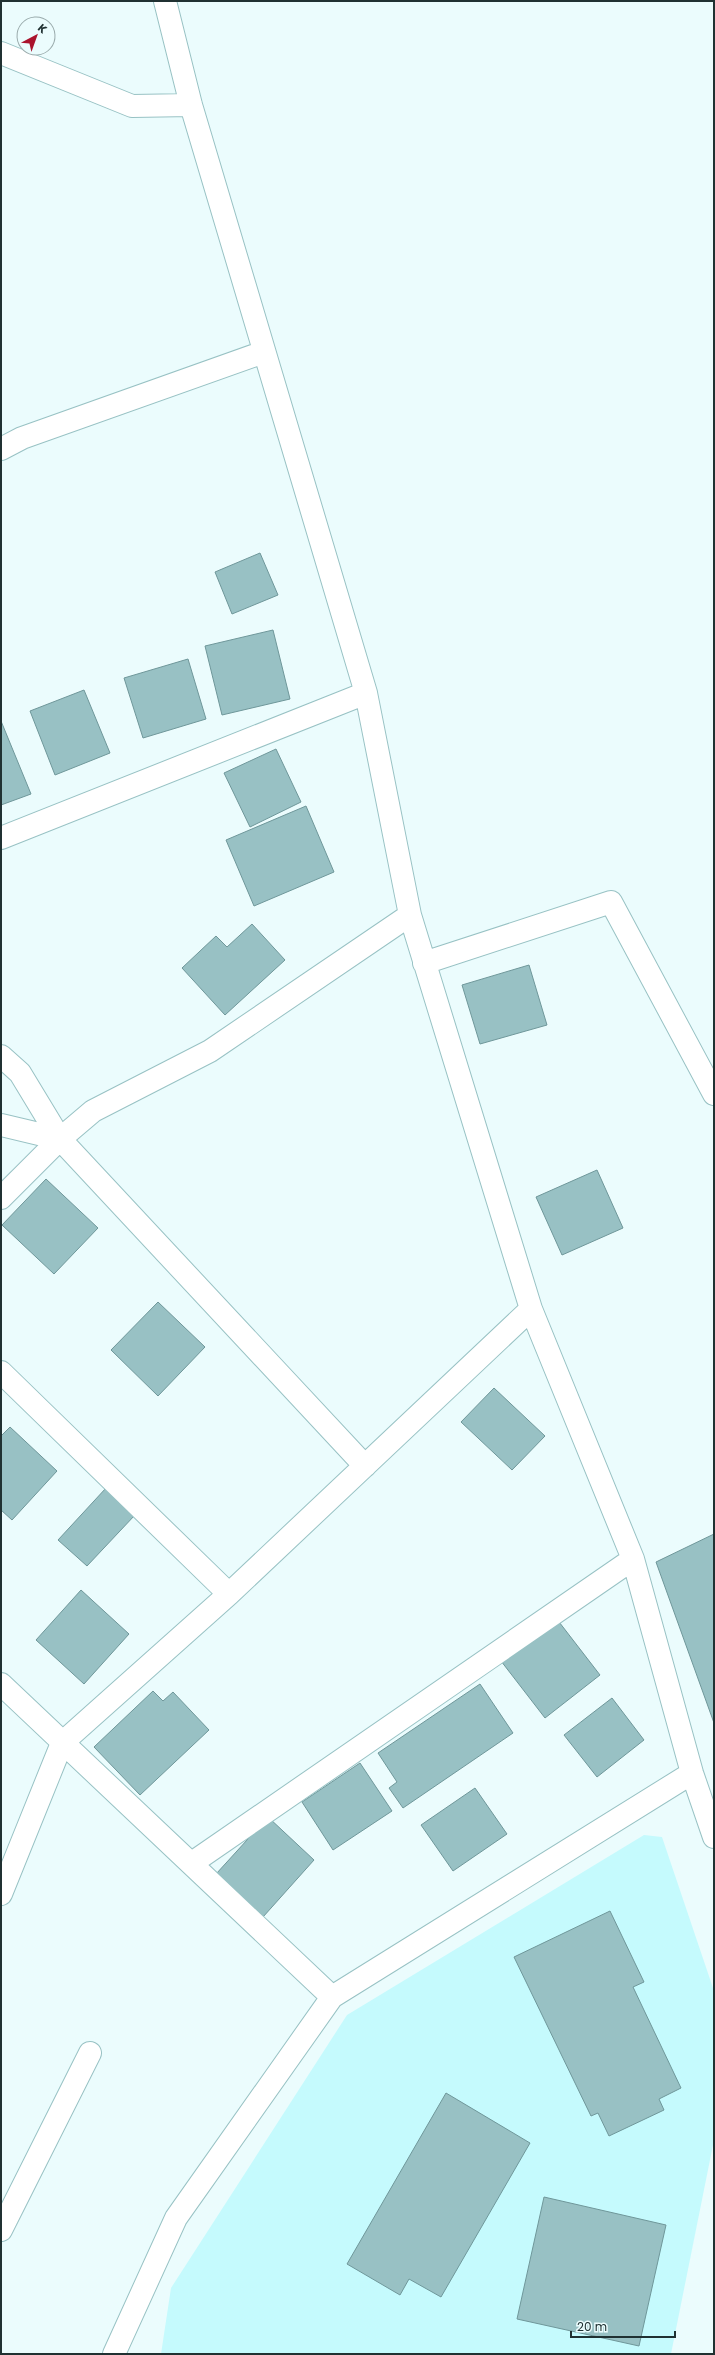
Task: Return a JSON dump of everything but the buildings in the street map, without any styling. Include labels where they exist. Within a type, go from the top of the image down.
[{"type":"street","points":[[165,1],[191,105],[366,694],[410,916],[531,1309],[633,1559],[692,1773],[714,1837]]},
{"type":"street","points":[[1,53],[132,106],[191,105]]},
{"type":"street","points":[[1,449],[22,438],[264,352]]},
{"type":"street","points":[[1,838],[366,694]]},
{"type":"street","points":[[424,962],[611,902],[714,1094]]},
{"type":"street","points":[[1,1198],[60,1139],[93,1110],[210,1052],[410,916]]},
{"type":"street","points":[[1,1056],[20,1073],[60,1139],[365,1466]]},
{"type":"street","points":[[1,1125],[60,1139]]},
{"type":"street","points":[[1,1894],[62,1743],[229,1594],[531,1309]]},
{"type":"street","points":[[1,1372],[229,1594]]},
{"type":"street","points":[[192,1863],[633,1559]]},
{"type":"street","points":[[1,1684],[332,1997]]},
{"type":"street","points":[[114,2354],[176,2218],[332,1997],[692,1773]]},
{"type":"street","points":[[1,2230],[90,2053]]},
{"type":"shaded area","points":[[644,1835],[662,1837],[714,1991],[714,2140],[671,2354],[161,2354],[171,2288],[347,2015]]}]
